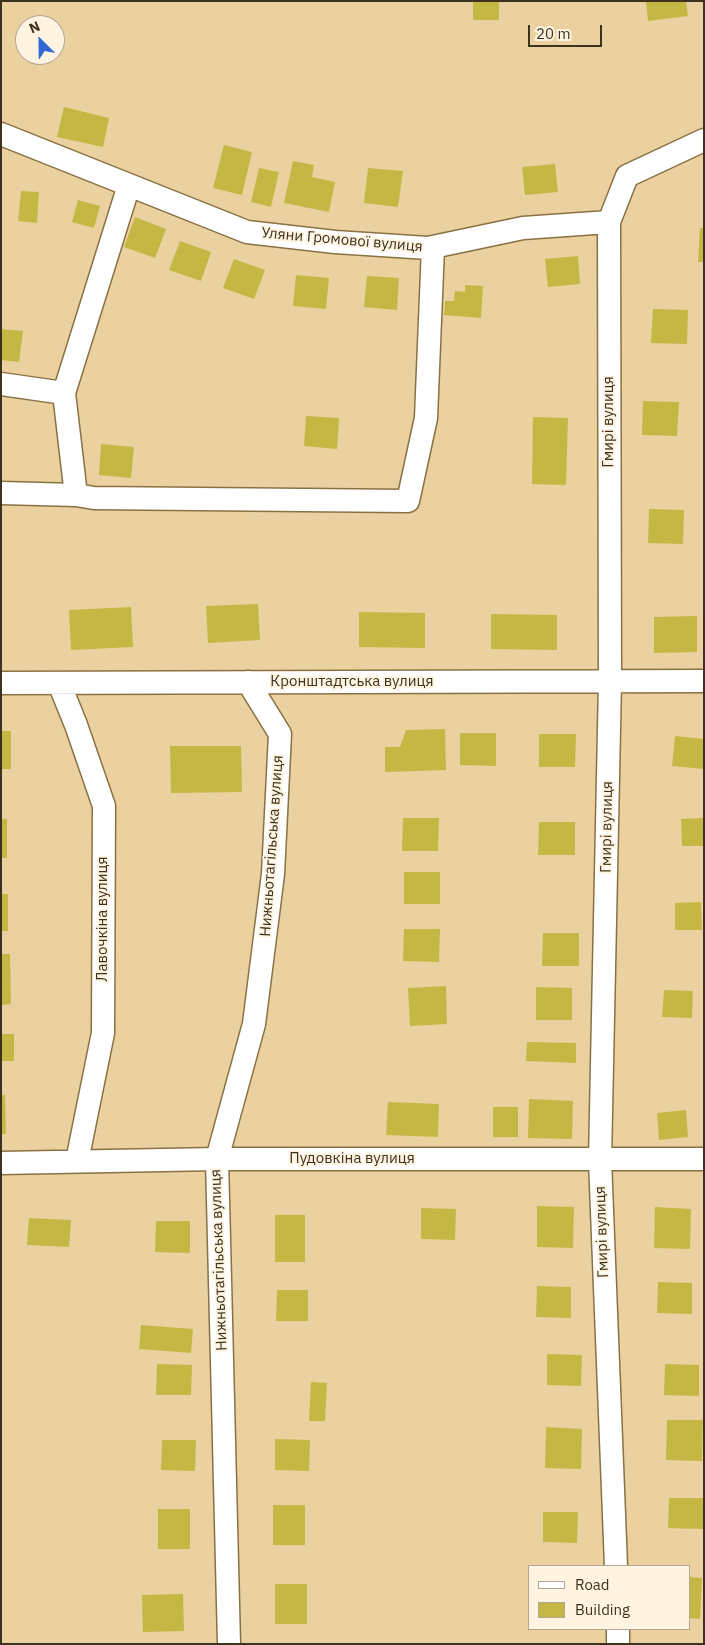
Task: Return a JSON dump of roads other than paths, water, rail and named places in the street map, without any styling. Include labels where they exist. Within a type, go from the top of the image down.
[{"type":"street","name":"Уляни Громової вулиця","points":[[1,134],[247,232],[335,242],[433,247],[523,228],[609,222]]},
{"type":"street","name":"Гмирі вулиця","points":[[616,1565],[600,1160],[610,681],[609,222],[626,176],[704,140]]},
{"type":"street","points":[[76,495],[64,393],[129,185]]},
{"type":"street","points":[[1,493],[76,495],[94,498],[408,501],[426,418],[433,247]]},
{"type":"street","points":[[1,384],[64,393]]},
{"type":"street","name":"Кронштадтська вулиця","points":[[1,683],[704,681]]},
{"type":"street","name":"Нижньотагільська вулиця","points":[[230,1644],[217,1159],[254,1024],[272,874],[280,734],[248,682]]},
{"type":"street","name":"Лавочкіна вулиця","points":[[59,683],[76,725],[104,806],[103,1033],[78,1161]]},
{"type":"street","name":"Пудовкіна вулиця","points":[[1,1163],[217,1159],[704,1159]]},
{"type":"street","points":[[618,1630],[618,1644]]}]
